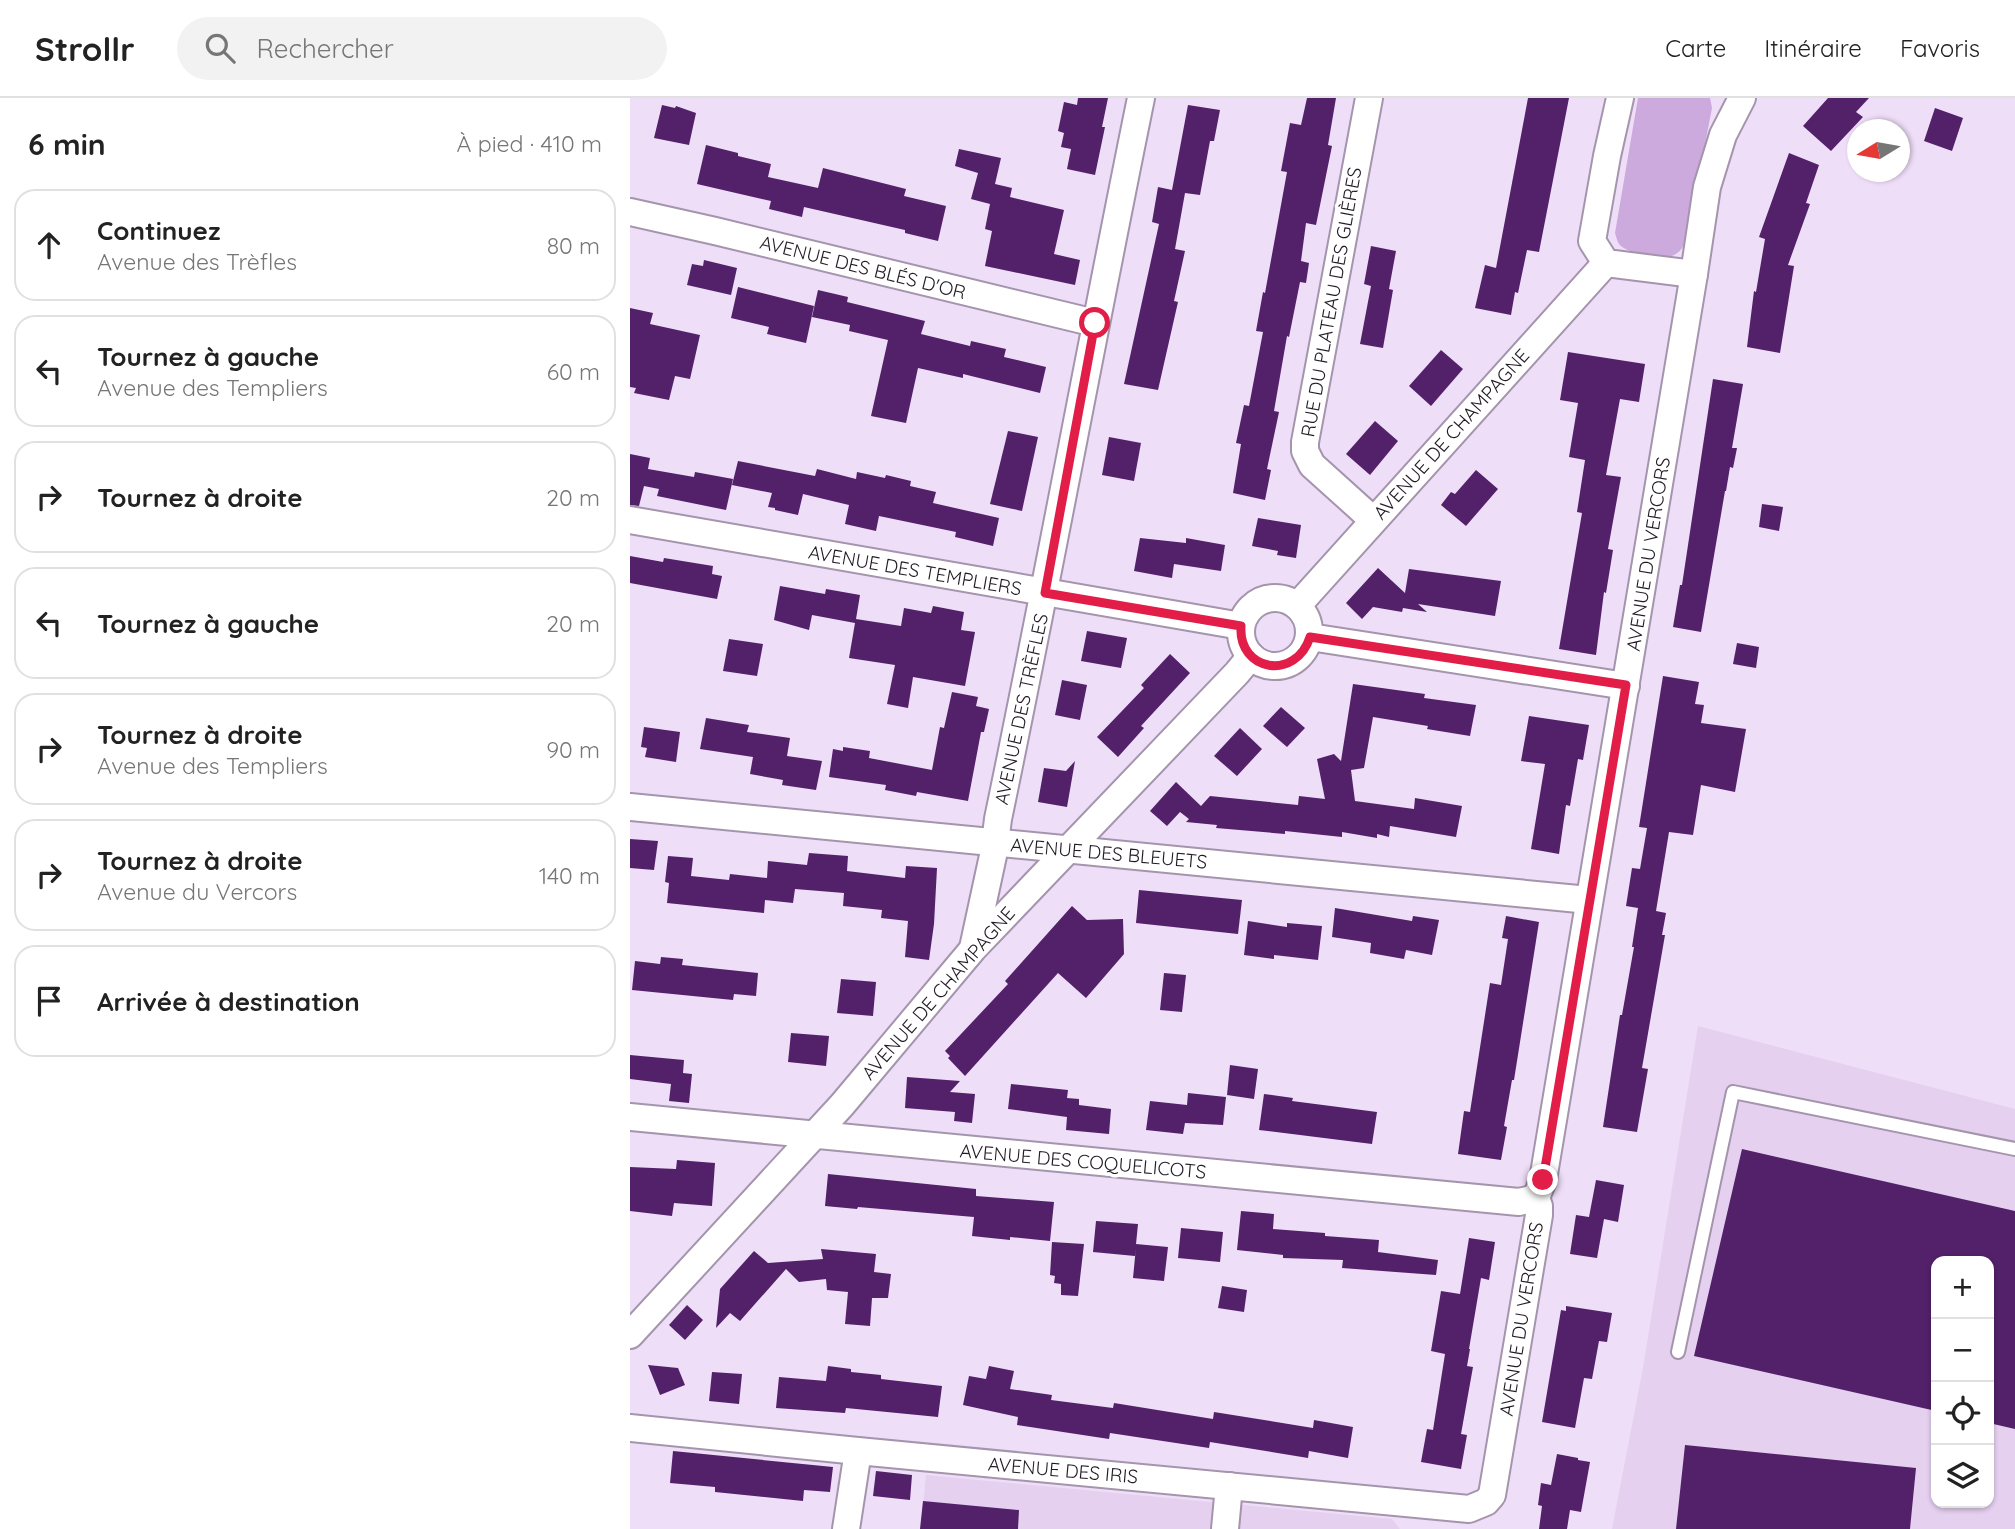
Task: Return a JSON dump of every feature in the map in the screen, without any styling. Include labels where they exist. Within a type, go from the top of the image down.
[{"type":"street","name":"AVENUE DES TRÈFLES","points":[[973,949],[1141,98]]},
{"type":"street","name":"RUE DU PLATEAU DES GLIÈRES","points":[[1368,98],[1305,451],[1312,466],[1373,520]]},
{"type":"street","points":[[1620,98],[1592,241],[1606,263],[1693,274]]},
{"type":"street","name":"AVENUE DU VERCORS","points":[[1492,1494],[1539,1215],[1536,1198],[1543,1180],[1707,187],[1723,135],[1742,98]]},
{"type":"street","name":"AVENUE DES BLÉS D'OR","points":[[630,212],[1095,323]]},
{"type":"street","name":"AVENUE DE CHAMPAGNE","points":[[1298,606],[1606,263]]},
{"type":"street","name":"AVENUE DES TEMPLIERS","points":[[630,520],[1241,626]]},
{"type":"street","points":[[1275,597],[1286,598],[1298,606],[1309,623],[1310,637],[1300,656],[1281,666],[1269,666],[1251,656],[1241,635],[1246,613],[1263,599],[1275,597]]},
{"type":"street","points":[[1310,637],[1626,685]]},
{"type":"street","name":"AVENUE DE CHAMPAGNE","points":[[630,1335],[842,1105],[973,949],[1251,656]]},
{"type":"street","name":"AVENUE DES BLEUETS","points":[[630,807],[1589,900]]},
{"type":"street","name":"AVENUE DES COQUELICOTS","points":[[630,1117],[1519,1202],[1536,1198]]},
{"type":"street","name":"AVENUE DES IRIS","points":[[630,1428],[1469,1509],[1486,1502],[1492,1494]]},
{"type":"street","points":[[846,1529],[858,1451]]},
{"type":"street","points":[[1225,1529],[1229,1486]]},
{"type":"lane","points":[[1678,1352],[1733,1093],[2015,1149]]},
{"type":"shaded area","points":[[1638,98],[1710,98],[1712,108],[1686,242],[1678,252],[1669,257],[1654,257],[1629,251],[1619,244],[1615,233]]},
{"type":"shaded area","points":[[1698,1026],[2015,1109],[2015,1529],[1612,1529],[1643,1368]]},
{"type":"shaded area","points":[[926,1475],[1392,1519],[1400,1529],[921,1529]]},
{"type":"building","points":[[1078,98],[1108,98],[1095,175],[1067,169],[1071,149],[1061,147],[1064,133],[1058,131],[1064,102],[1077,105]]},
{"type":"building","points":[[1307,98],[1336,98],[1328,145],[1332,146],[1316,225],[1306,223],[1301,261],[1309,263],[1306,283],[1300,282],[1289,337],[1287,336],[1274,411],[1279,412],[1267,469],[1271,470],[1265,500],[1233,493],[1241,444],[1236,443],[1244,405],[1249,406],[1263,332],[1256,331],[1287,172],[1281,171],[1290,123],[1301,125]]},
{"type":"building","points":[[1528,98],[1569,98],[1539,252],[1527,250],[1511,315],[1475,308],[1485,265],[1496,268]]},
{"type":"building","points":[[1828,98],[1869,98],[1856,112],[1863,117],[1847,119],[1847,134],[1831,151],[1803,126]]},
{"type":"building","points":[[662,105],[676,106],[696,113],[689,145],[654,138]]},
{"type":"building","points":[[1188,105],[1220,110],[1214,141],[1210,141],[1200,195],[1185,193],[1175,249],[1185,251],[1174,301],[1178,302],[1158,390],[1124,384],[1159,224],[1152,222],[1158,187],[1172,190]]},
{"type":"building","points":[[1935,108],[1963,118],[1952,151],[1924,141]]},
{"type":"building","points":[[706,145],[771,164],[768,177],[818,188],[823,168],[906,189],[904,196],[946,206],[938,241],[905,233],[905,230],[804,207],[802,217],[769,209],[771,201],[697,184]]},
{"type":"building","points":[[959,149],[1001,158],[995,184],[1012,188],[1010,197],[1064,210],[1054,254],[1080,260],[1075,285],[985,266],[992,231],[985,229],[990,204],[971,199],[978,173],[955,166]]},
{"type":"building","points":[[1789,153],[1819,165],[1806,203],[1810,204],[1788,265],[1794,266],[1780,353],[1747,347],[1754,291],[1756,292],[1765,239],[1759,237]]},
{"type":"building","points":[[1371,246],[1396,251],[1389,289],[1393,290],[1383,348],[1360,344],[1371,286],[1364,284]]},
{"type":"building","points":[[704,260],[737,268],[731,295],[687,285],[692,264],[703,266]]},
{"type":"building","points":[[738,287],[814,306],[806,343],[767,334],[769,327],[731,318]]},
{"type":"building","points":[[818,290],[848,297],[847,302],[925,321],[921,334],[970,346],[971,341],[1006,349],[1004,357],[1046,367],[1040,393],[963,374],[963,378],[918,368],[906,423],[871,416],[888,340],[849,331],[850,325],[812,317]]},
{"type":"building","points":[[630,308],[653,313],[650,324],[700,335],[690,379],[675,376],[669,400],[634,393],[636,388],[630,387]]},
{"type":"building","points":[[1441,350],[1463,369],[1431,406],[1409,386]]},
{"type":"building","points":[[1568,352],[1645,364],[1639,402],[1620,399],[1606,475],[1621,477],[1608,549],[1613,550],[1606,593],[1604,592],[1596,655],[1559,649],[1582,513],[1577,512],[1585,460],[1569,457],[1578,403],[1560,400]]},
{"type":"building","points":[[1713,379],[1743,384],[1732,448],[1737,448],[1725,491],[1701,632],[1673,627],[1682,585]]},
{"type":"building","points":[[1375,421],[1398,441],[1370,475],[1346,454]]},
{"type":"building","points":[[1008,431],[1038,437],[1022,511],[990,504]]},
{"type":"building","points":[[1109,437],[1141,443],[1134,481],[1102,475]]},
{"type":"building","points":[[630,454],[650,458],[648,469],[694,477],[695,472],[733,479],[726,510],[657,496],[659,489],[644,486],[639,506],[630,505]]},
{"type":"building","points":[[738,461],[815,476],[817,469],[856,479],[857,472],[911,481],[910,486],[936,492],[933,503],[999,518],[993,546],[955,537],[956,532],[879,516],[876,531],[845,524],[849,505],[803,494],[798,515],[775,510],[768,507],[772,493],[732,485]]},
{"type":"building","points":[[1476,470],[1498,489],[1466,526],[1441,505],[1451,492],[1455,494]]},
{"type":"building","points":[[1762,504],[1783,507],[1779,531],[1759,527]]},
{"type":"building","points":[[1258,518],[1301,525],[1296,558],[1277,555],[1278,551],[1252,546]]},
{"type":"building","points":[[1140,538],[1186,543],[1186,538],[1225,545],[1221,571],[1174,564],[1172,578],[1134,571]]},
{"type":"building","points":[[630,556],[713,566],[712,574],[722,576],[717,599],[630,583]]},
{"type":"building","points":[[1378,568],[1405,593],[1409,569],[1501,581],[1495,616],[1418,604],[1427,612],[1403,608],[1402,612],[1373,607],[1362,619],[1346,603]]},
{"type":"building","points":[[780,586],[825,594],[826,589],[860,595],[856,619],[901,626],[904,608],[931,613],[933,606],[964,612],[961,630],[975,632],[965,686],[913,677],[908,708],[887,704],[895,665],[849,658],[855,623],[812,615],[809,630],[774,620]]},
{"type":"building","points":[[1087,631],[1127,638],[1121,668],[1081,661]]},
{"type":"building","points":[[729,639],[763,644],[757,676],[723,671]]},
{"type":"building","points":[[1737,643],[1759,647],[1756,668],[1733,664]]},
{"type":"building","points":[[1170,654],[1190,673],[1141,726],[1144,728],[1118,757],[1097,737],[1144,688],[1141,685]]},
{"type":"building","points":[[1663,676],[1699,682],[1695,704],[1704,705],[1701,723],[1746,729],[1735,792],[1701,785],[1693,835],[1669,832],[1656,911],[1666,913],[1662,935],[1665,935],[1642,1068],[1648,1069],[1637,1132],[1603,1127],[1620,1015],[1634,947],[1638,908],[1626,906],[1632,868],[1640,869],[1647,828],[1639,827]]},
{"type":"building","points":[[1062,680],[1087,685],[1080,720],[1055,715]]},
{"type":"building","points":[[1353,684],[1425,694],[1424,698],[1476,705],[1470,736],[1373,717],[1364,768],[1351,770],[1355,801],[1414,809],[1415,798],[1462,806],[1456,837],[1390,826],[1389,837],[1377,834],[1377,838],[1342,832],[1342,837],[1216,828],[1217,825],[1186,822],[1189,819],[1180,812],[1167,826],[1150,811],[1176,782],[1201,806],[1210,796],[1298,805],[1299,796],[1325,799],[1317,759],[1334,754],[1341,761]]},
{"type":"building","points":[[952,692],[978,697],[976,706],[989,709],[984,732],[981,732],[968,801],[917,792],[916,796],[885,790],[886,785],[829,777],[833,749],[843,751],[843,747],[870,751],[869,758],[932,770],[940,727],[944,728]]},
{"type":"building","points":[[1281,707],[1305,728],[1287,747],[1263,726]]},
{"type":"building","points":[[1529,716],[1589,725],[1583,760],[1578,759],[1570,806],[1566,805],[1559,854],[1531,849],[1545,764],[1521,761]]},
{"type":"building","points":[[706,718],[749,725],[747,732],[790,738],[787,756],[822,761],[816,790],[782,785],[783,780],[750,774],[753,757],[700,749]]},
{"type":"building","points":[[644,727],[680,732],[676,762],[645,757],[647,748],[641,747]]},
{"type":"building","points":[[1240,728],[1262,749],[1237,776],[1214,756]]},
{"type":"building","points":[[1075,761],[1067,807],[1038,802],[1044,768],[1066,771]]},
{"type":"building","points":[[630,839],[658,841],[654,870],[630,868]]},
{"type":"building","points":[[809,853],[848,856],[847,871],[905,878],[906,866],[937,868],[929,960],[905,957],[908,921],[881,918],[882,910],[843,906],[844,893],[795,889],[793,903],[765,900],[764,913],[667,903],[669,883],[665,882],[668,856],[693,858],[691,876],[729,880],[730,874],[767,878],[768,861],[807,865]]},
{"type":"building","points":[[1139,890],[1242,900],[1238,934],[1136,923]]},
{"type":"building","points":[[1072,906],[1087,920],[1123,919],[1124,954],[1086,998],[1058,973],[965,1076],[945,1051],[1008,984],[1005,981]]},
{"type":"building","points":[[1335,908],[1412,921],[1413,916],[1439,920],[1432,955],[1406,950],[1404,959],[1370,953],[1371,943],[1332,937]]},
{"type":"building","points":[[1506,916],[1539,922],[1504,1126],[1507,1127],[1501,1160],[1458,1154],[1464,1111],[1470,1112],[1490,983],[1501,985],[1508,939],[1502,938]]},
{"type":"building","points":[[1248,921],[1287,927],[1287,923],[1322,926],[1318,960],[1244,955]]},
{"type":"building","points":[[661,957],[683,959],[682,965],[758,973],[756,996],[734,994],[733,1000],[632,990],[635,961],[660,964]]},
{"type":"building","points":[[1164,973],[1186,975],[1182,1012],[1160,1010]]},
{"type":"building","points":[[841,979],[876,982],[873,1016],[837,1013]]},
{"type":"building","points":[[791,1033],[829,1036],[826,1066],[788,1062]]},
{"type":"building","points":[[630,1055],[684,1060],[683,1073],[692,1074],[689,1103],[669,1101],[671,1084],[630,1079]]},
{"type":"building","points":[[1230,1065],[1258,1069],[1254,1099],[1227,1095]]},
{"type":"building","points":[[907,1077],[960,1081],[950,1092],[975,1094],[972,1123],[954,1121],[955,1112],[905,1108]]},
{"type":"building","points":[[1011,1084],[1068,1090],[1067,1098],[1079,1099],[1079,1105],[1111,1109],[1109,1134],[1066,1130],[1067,1117],[1008,1109]]},
{"type":"building","points":[[1188,1093],[1226,1097],[1223,1125],[1185,1123],[1183,1134],[1146,1130],[1150,1101],[1187,1105]]},
{"type":"building","points":[[1264,1094],[1293,1098],[1292,1101],[1377,1112],[1372,1144],[1259,1130]]},
{"type":"building","points":[[1742,1149],[2015,1211],[2015,1429],[1994,1424],[1994,1256],[1931,1256],[1931,1410],[1694,1356]]},
{"type":"building","points":[[677,1160],[715,1163],[712,1206],[674,1203],[672,1216],[630,1211],[630,1167],[676,1169]]},
{"type":"building","points":[[828,1174],[976,1189],[976,1196],[1054,1202],[1050,1241],[972,1236],[974,1217],[825,1206]]},
{"type":"building","points":[[1596,1180],[1624,1185],[1618,1222],[1604,1219],[1597,1258],[1570,1254],[1576,1215],[1589,1217]]},
{"type":"building","points":[[1241,1211],[1274,1214],[1273,1229],[1379,1240],[1378,1252],[1438,1260],[1436,1275],[1342,1268],[1343,1260],[1283,1258],[1283,1255],[1237,1250]]},
{"type":"building","points":[[1096,1221],[1138,1224],[1136,1244],[1168,1247],[1164,1281],[1133,1278],[1136,1247],[1135,1256],[1093,1252]]},
{"type":"building","points":[[1181,1228],[1223,1232],[1220,1262],[1178,1258]]},
{"type":"building","points":[[1469,1238],[1495,1242],[1489,1280],[1481,1278],[1469,1349],[1467,1366],[1473,1367],[1461,1434],[1467,1435],[1461,1469],[1421,1462],[1427,1429],[1433,1430],[1445,1354],[1431,1351],[1441,1291],[1460,1294]]},
{"type":"building","points":[[1052,1242],[1084,1244],[1078,1296],[1061,1295],[1061,1284],[1054,1283],[1055,1276],[1050,1275]]},
{"type":"building","points":[[821,1249],[876,1254],[874,1272],[891,1274],[888,1298],[872,1298],[870,1326],[845,1324],[848,1292],[827,1290],[826,1279],[799,1282],[786,1269],[740,1321],[730,1313],[716,1328],[720,1289],[754,1251],[768,1263],[823,1259]]},
{"type":"building","points":[[1222,1286],[1247,1290],[1244,1312],[1218,1308]]},
{"type":"building","points":[[687,1305],[703,1320],[685,1340],[669,1325]]},
{"type":"building","points":[[1566,1306],[1612,1313],[1607,1342],[1599,1341],[1592,1379],[1584,1378],[1575,1428],[1542,1422],[1561,1310],[1566,1311]]},
{"type":"building","points":[[648,1365],[678,1368],[685,1385],[660,1395]]},
{"type":"building","points":[[828,1366],[881,1375],[881,1379],[942,1386],[938,1417],[846,1408],[845,1413],[776,1408],[779,1377],[826,1381]]},
{"type":"building","points":[[989,1366],[1014,1371],[1010,1389],[1052,1395],[1051,1400],[1113,1408],[1114,1403],[1213,1419],[1214,1412],[1313,1428],[1314,1420],[1353,1427],[1348,1458],[1309,1451],[1308,1458],[1210,1442],[1209,1448],[1110,1433],[1109,1439],[1017,1425],[1018,1417],[963,1405],[969,1376],[986,1379]]},
{"type":"building","points":[[712,1372],[742,1374],[739,1404],[709,1401]]},
{"type":"building","points":[[1685,1445],[1916,1468],[1910,1529],[1676,1529]]},
{"type":"building","points":[[673,1451],[833,1467],[830,1492],[804,1490],[803,1501],[715,1492],[715,1487],[670,1483]]},
{"type":"building","points":[[1557,1454],[1590,1462],[1581,1512],[1570,1510],[1567,1529],[1539,1529],[1541,1483],[1551,1485]]},
{"type":"building","points":[[876,1471],[912,1475],[910,1500],[873,1496]]},
{"type":"building","points":[[923,1501],[1019,1510],[1018,1529],[920,1529]]},
{"type":"route","points":[[1095,323],[1045,593],[1241,626],[1244,646],[1250,655],[1269,666],[1281,666],[1300,656],[1310,637],[1626,685],[1543,1180]]}]
